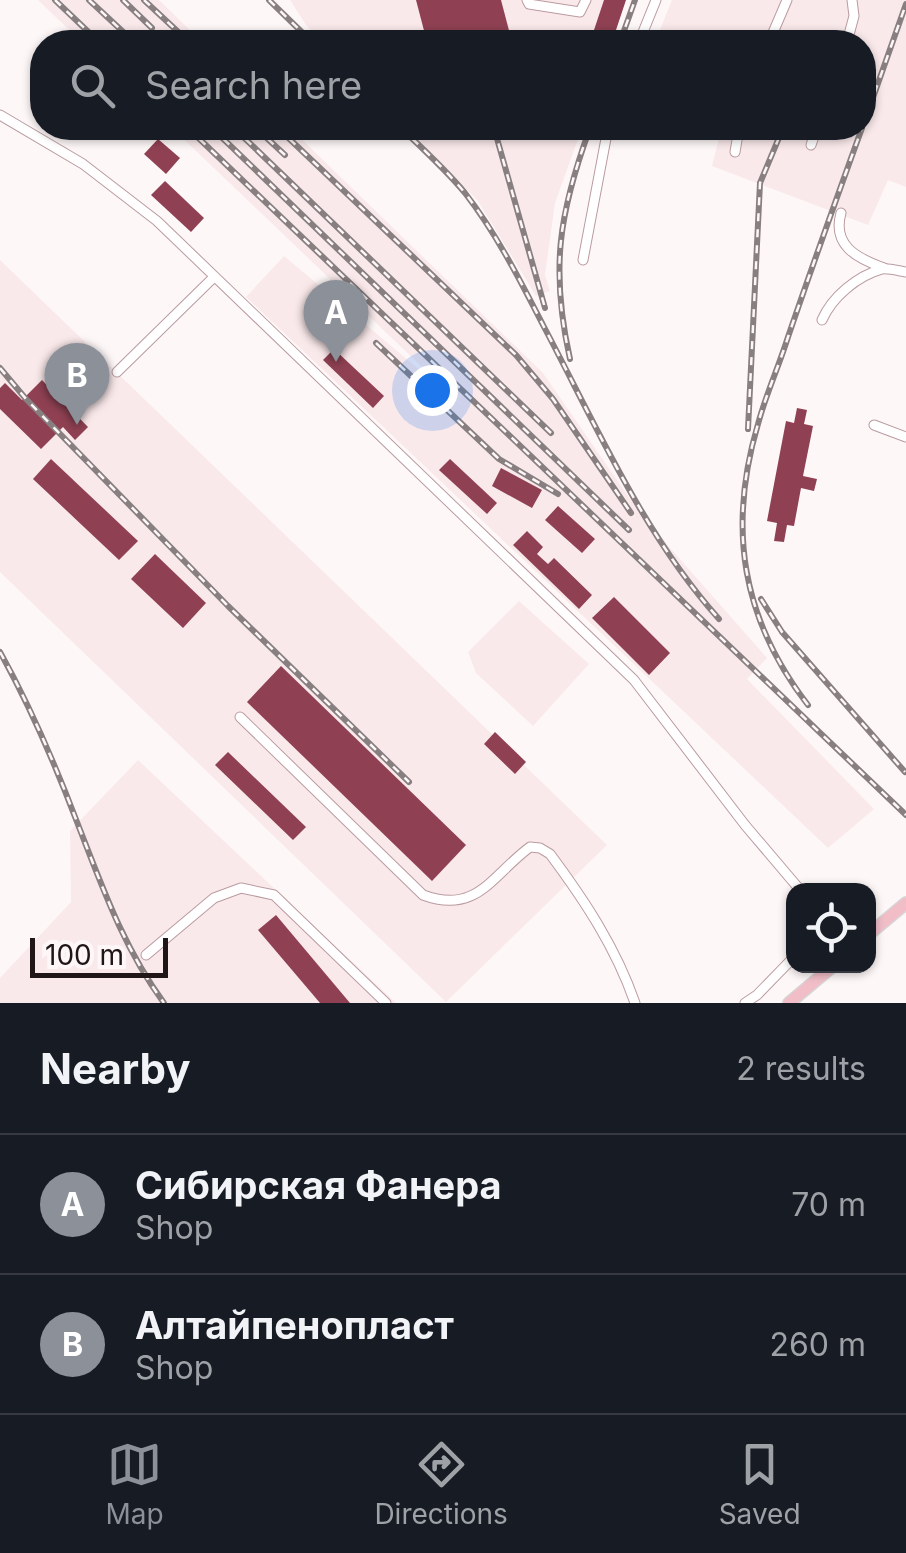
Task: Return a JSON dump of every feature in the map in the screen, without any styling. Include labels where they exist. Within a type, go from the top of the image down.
[{"type":"main road","points":[[876,928],[906,903]]},
{"type":"main road","points":[[789,1003],[825,973]]},
{"type":"street","points":[[527,0],[528,4],[580,12],[586,0]]},
{"type":"street","points":[[643,30],[656,0]]},
{"type":"street","points":[[774,30],[787,0]]},
{"type":"street","points":[[850,30],[852,0]]},
{"type":"street","points":[[0,115],[30,132]]},
{"type":"street","points":[[43,140],[84,164],[158,221],[634,680],[745,825],[795,883]]},
{"type":"street","points":[[583,260],[606,140]]},
{"type":"street","points":[[735,152],[737,140]]},
{"type":"street","points":[[811,146],[813,140]]},
{"type":"street","points":[[841,212],[838,236],[844,246],[884,268],[906,272]]},
{"type":"street","points":[[822,320],[829,303],[840,293],[884,268]]},
{"type":"street","points":[[116,372],[214,276]]},
{"type":"street","points":[[874,426],[906,437]]},
{"type":"street","points":[[240,717],[423,895],[441,902],[462,901],[481,892],[530,847],[550,854],[600,926],[636,1003]]},
{"type":"street","points":[[146,955],[214,898],[241,888],[274,896],[386,1003]]},
{"type":"street","points":[[744,1003],[786,965]]},
{"type":"shaded area","points":[[38,0],[159,0],[190,30],[69,30]]},
{"type":"shaded area","points":[[290,0],[626,0],[616,30],[311,30]]},
{"type":"shaded area","points":[[672,0],[906,0],[906,187],[888,180],[868,225],[712,166],[718,140],[876,140],[876,30],[660,30]]},
{"type":"shaded area","points":[[185,140],[302,140],[543,373],[642,516],[767,658],[747,679],[874,809],[828,848],[246,297],[284,256],[465,408]]},
{"type":"shaded area","points":[[418,140],[578,140],[555,203],[545,275],[550,291],[536,296],[478,201]]},
{"type":"shaded area","points":[[0,260],[607,845],[446,1002],[0,572]]},
{"type":"shaded area","points":[[519,601],[589,664],[533,726],[476,673],[468,652]]},
{"type":"shaded area","points":[[138,760],[396,1003],[0,1003],[0,978],[71,902],[70,831]]},
{"type":"building","points":[[416,0],[501,0],[509,30],[424,30]]},
{"type":"building","points":[[604,0],[626,0],[616,30],[594,30]]},
{"type":"building","points":[[159,140],[180,158],[166,174],[144,154]]},
{"type":"building","points":[[165,181],[204,218],[191,232],[151,195]]},
{"type":"building","points":[[334,349],[384,396],[373,408],[323,360]]},
{"type":"building","points":[[42,380],[88,427],[75,440],[63,427],[41,449],[0,409],[0,388],[5,383],[22,400]]},
{"type":"building","points":[[797,408],[807,410],[804,424],[813,426],[803,476],[817,479],[814,491],[801,488],[794,526],[787,525],[784,542],[774,541],[777,523],[767,521],[786,421],[794,423]]},
{"type":"building","points":[[51,459],[138,541],[119,560],[33,479]]},
{"type":"building","points":[[450,459],[497,503],[487,514],[439,470]]},
{"type":"building","points":[[501,468],[542,490],[532,508],[492,486]]},
{"type":"building","points":[[558,506],[595,539],[582,553],[545,520]]},
{"type":"building","points":[[527,531],[543,547],[537,554],[548,564],[554,558],[592,595],[579,609],[513,545]]},
{"type":"building","points":[[155,554],[206,603],[183,628],[131,579]]},
{"type":"building","points":[[614,597],[670,653],[649,675],[592,618]]},
{"type":"building","points":[[281,666],[466,845],[432,881],[247,702]]},
{"type":"building","points":[[495,732],[526,762],[515,774],[484,744]]},
{"type":"building","points":[[228,752],[306,827],[293,840],[215,765]]},
{"type":"building","points":[[276,915],[350,1003],[320,1003],[258,930]]},
{"type":"railway","points":[[55,0],[86,30]]},
{"type":"railway","points":[[89,0],[121,30]]},
{"type":"railway","points":[[123,0],[152,28]]},
{"type":"railway","points":[[144,0],[176,30]]},
{"type":"railway","points":[[269,0],[300,30]]},
{"type":"railway","points":[[624,30],[635,0]]},
{"type":"railway","points":[[876,89],[906,4]]},
{"type":"railway","points":[[201,140],[906,815]]},
{"type":"railway","points":[[224,140],[629,530]]},
{"type":"railway","points":[[246,140],[551,433]]},
{"type":"railway","points":[[269,140],[285,155]]},
{"type":"railway","points":[[291,140],[516,355],[553,399],[631,513]]},
{"type":"railway","points":[[414,140],[458,184],[487,224],[644,515],[719,619]]},
{"type":"railway","points":[[497,140],[545,308]]},
{"type":"railway","points":[[570,359],[559,269],[565,215],[586,140]]},
{"type":"railway","points":[[748,429],[760,183],[778,140]]},
{"type":"railway","points":[[808,705],[768,640],[755,606],[747,572],[743,500],[761,413],[858,140]]},
{"type":"railway","points":[[376,343],[499,459],[558,494]]},
{"type":"railway","points":[[0,368],[228,606],[409,782]]},
{"type":"railway","points":[[761,599],[782,632],[905,772]]},
{"type":"railway","points":[[0,652],[51,757],[114,915],[164,1003]]},
{"type":"place","name":"Сибирская Фанера","points":[[336,362]]},
{"type":"place","name":"Алтайпенопласт","points":[[77,425]]}]
